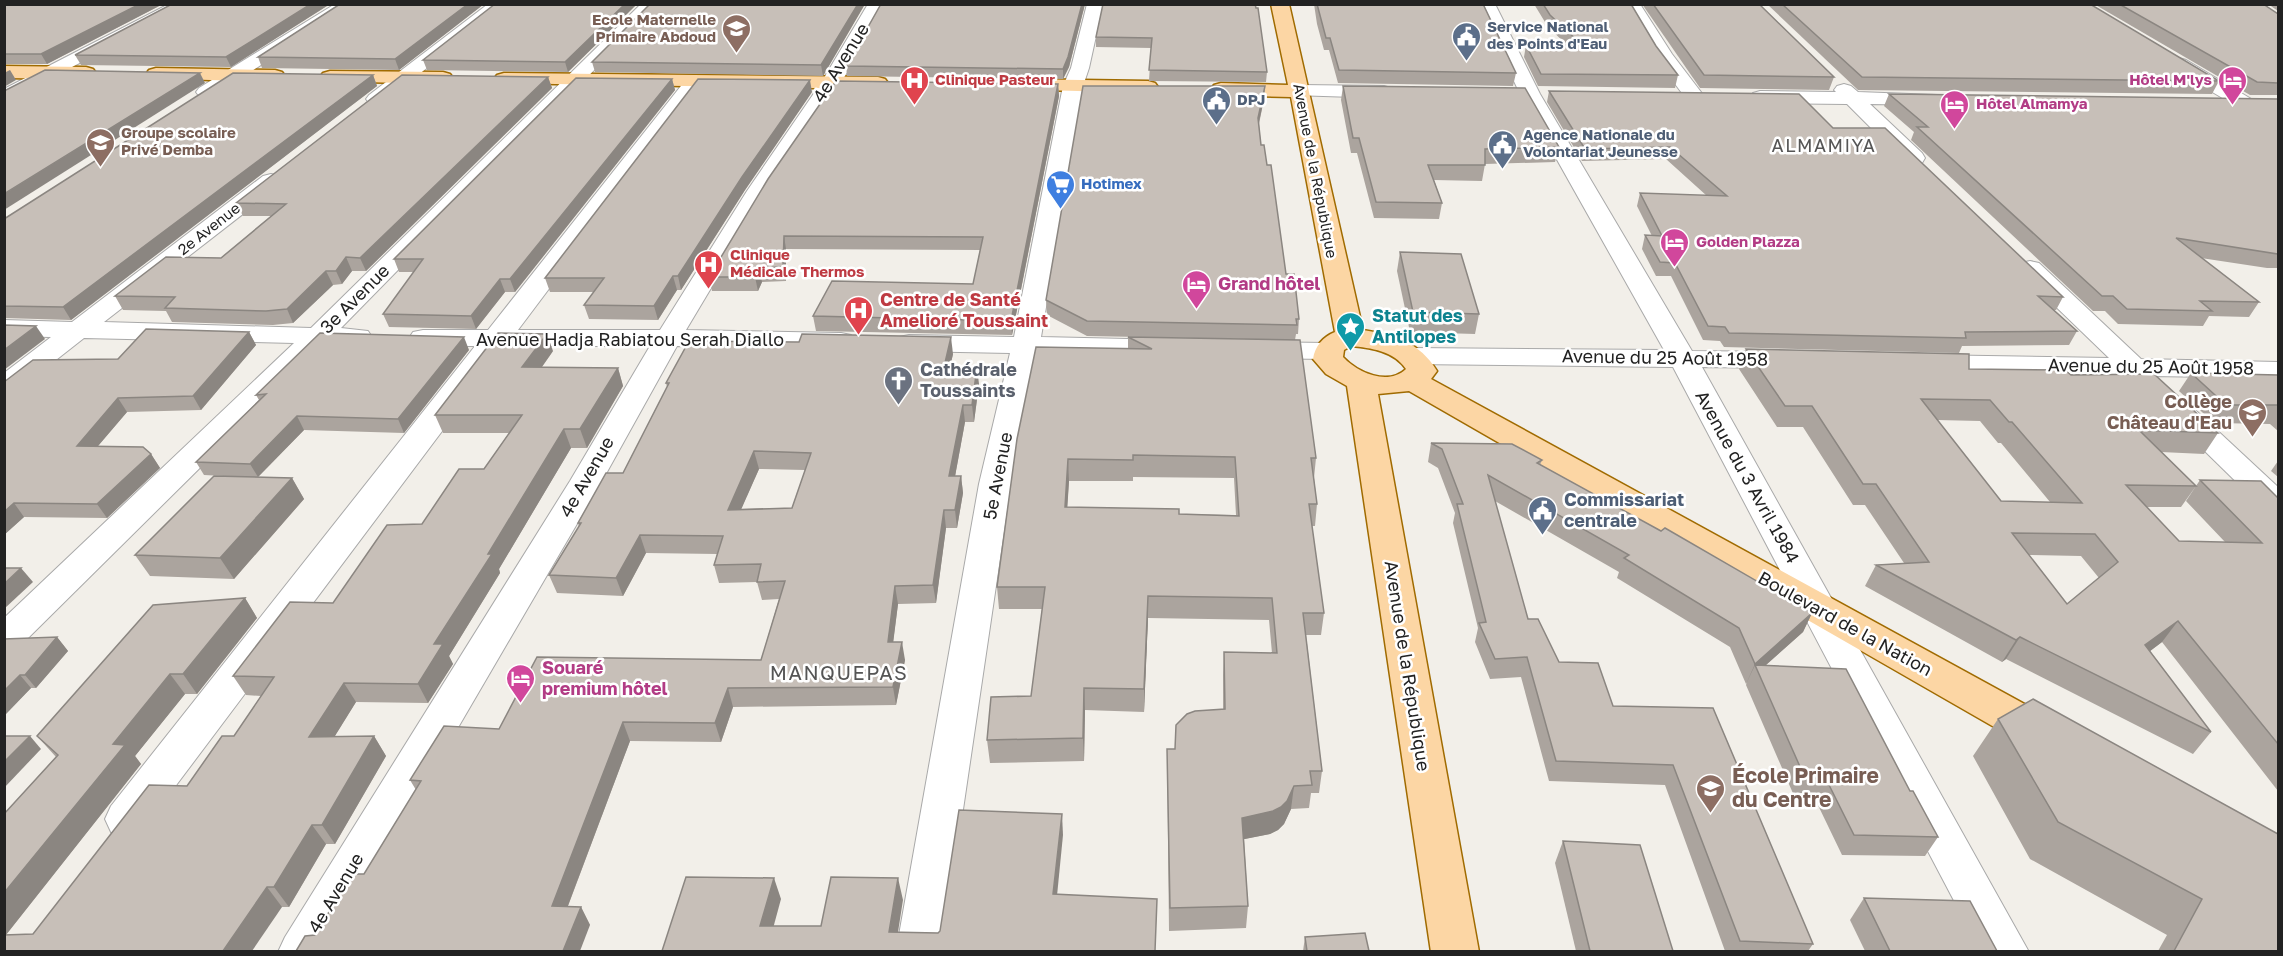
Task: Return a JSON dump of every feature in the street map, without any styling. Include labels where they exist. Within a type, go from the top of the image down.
[{"type":"main road","name":"Avenue de la République","points":[[1280,4],[1300,91],[1339,344]]},
{"type":"main road","points":[[4,72],[107,73]]},
{"type":"main road","points":[[141,74],[289,76]]},
{"type":"main road","points":[[312,76],[459,78]]},
{"type":"main road","points":[[482,79],[900,83]]},
{"type":"main road","points":[[992,85],[1168,88]]},
{"type":"main road","points":[[1204,88],[1300,91]]},
{"type":"main road","points":[[1339,344],[1328,359],[1334,366],[1361,381],[1387,386],[1412,368]]},
{"type":"main road","name":"Boulevard de la Nation","points":[[1339,344],[1394,346],[1412,368],[1820,610],[2070,749]]},
{"type":"main road","name":"Avenue de la République","points":[[1361,381],[1455,951]]},
{"type":"street","points":[[4,97],[183,4]]},
{"type":"street","points":[[193,101],[347,4]]},
{"type":"street","points":[[357,114],[499,4]]},
{"type":"street","name":"3e Avenue","points":[[4,640],[318,336],[651,4]]},
{"type":"street","name":"4e Avenue","points":[[301,951],[586,481],[668,338],[758,191],[831,83],[877,4]]},
{"type":"street","name":"5e Avenue","points":[[919,951],[995,484],[1026,345],[1073,86],[1080,68],[1095,4]]},
{"type":"street","name":"Avenue du 3 Avril 1984","points":[[1486,4],[1530,94],[1682,357],[2006,951]]},
{"type":"street","points":[[1631,4],[1664,57],[1694,96]]},
{"type":"street","points":[[2167,57],[2278,123]]},
{"type":"street","points":[[1827,74],[1933,176]]},
{"type":"street","points":[[105,846],[695,81]]},
{"type":"street","points":[[1300,91],[1404,92]]},
{"type":"street","points":[[1671,96],[1716,96]]},
{"type":"street","points":[[1739,96],[1947,99]]},
{"type":"street","points":[[2211,102],[2278,103]]},
{"type":"street","name":"2e Avenue","points":[[4,387],[292,164]]},
{"type":"street","points":[[2017,255],[2278,505]]},
{"type":"street","name":"Avenue Hadja Rabiatou Serah Diallo","points":[[4,328],[394,338],[668,338],[1200,349]]},
{"type":"street","points":[[1235,349],[1339,344]]},
{"type":"street","name":"Avenue du 25 Août 1958","points":[[1412,368],[1682,357],[1811,360]]},
{"type":"street","name":"Avenue du 25 Août 1958","points":[[1904,362],[2278,370]]},
{"type":"building","points":[[4,4],[140,4],[41,54],[4,54]]},
{"type":"building","points":[[172,4],[311,4],[226,57],[75,55]]},
{"type":"building","points":[[340,4],[468,4],[395,59],[258,57]]},
{"type":"building","points":[[495,4],[625,4],[565,62],[423,60]]},
{"type":"building","points":[[650,4],[858,4],[821,65],[592,62]]},
{"type":"building","points":[[881,4],[1082,4],[1063,69],[846,66]]},
{"type":"building","points":[[1103,4],[1255,4],[1258,8],[1267,72],[1149,70],[1152,38],[1096,37]]},
{"type":"building","points":[[1317,4],[1483,4],[1516,73],[1339,70],[1330,38],[1326,38]]},
{"type":"building","points":[[1543,4],[1631,4],[1656,46],[1678,75],[1541,74],[1526,45],[1582,45],[1550,15]]},
{"type":"building","points":[[1653,4],[1759,4],[1834,77],[1704,75]]},
{"type":"building","points":[[1782,4],[2090,4],[2219,81],[1862,77]]},
{"type":"building","points":[[2119,4],[2263,4],[2278,14],[2278,83],[2257,82]]},
{"type":"building","points":[[45,70],[200,73],[4,194],[4,91]]},
{"type":"building","points":[[233,73],[373,75],[63,307],[4,306],[4,219]]},
{"type":"building","points":[[402,75],[548,77],[360,258],[346,257],[336,271],[326,271],[287,309],[266,311],[165,308],[175,297],[115,296],[166,257],[221,258],[286,204],[236,203]]},
{"type":"building","points":[[576,78],[672,79],[510,279],[500,279],[471,316],[383,314],[423,259],[394,259]]},
{"type":"building","points":[[698,79],[810,80],[742,177],[678,276],[673,276],[654,306],[584,305],[604,278],[545,278]]},
{"type":"building","points":[[836,81],[1058,84],[1011,321],[813,316],[832,281],[973,284],[983,237],[784,236],[783,267],[759,268],[755,277],[709,277],[768,179]]},
{"type":"building","points":[[1083,86],[1265,86],[1258,118],[1261,145],[1264,145],[1267,165],[1271,165],[1286,274],[1294,274],[1299,319],[1296,319],[1297,325],[1087,321],[1046,300]]},
{"type":"building","points":[[1343,86],[1525,88],[1559,147],[1485,149],[1485,165],[1428,165],[1442,203],[1376,202],[1359,138],[1353,138]]},
{"type":"building","points":[[1549,91],[1799,94],[1833,128],[1885,128],[2063,297],[2038,296],[2077,331],[1965,332],[1966,338],[1729,333],[1725,327],[1708,326],[1675,263],[1660,262],[1645,235],[1662,236],[1640,193],[1727,196],[1670,147],[1585,149]]},
{"type":"building","points":[[1889,94],[2278,99],[2278,254],[2176,238],[2259,302],[2200,301],[2212,311],[2127,309],[2113,296],[2102,296],[1917,127],[1928,127]]},
{"type":"building","points":[[1400,252],[1461,254],[1479,314],[1413,312]]},
{"type":"building","points":[[4,325],[36,326],[4,350]]},
{"type":"building","points":[[146,329],[249,332],[193,396],[118,398],[77,446],[143,447],[151,454],[97,504],[14,503],[4,512],[4,382],[33,360],[118,359]]},
{"type":"building","points":[[320,333],[464,337],[398,419],[297,416],[250,464],[196,462],[266,394],[256,395]]},
{"type":"building","points":[[498,333],[547,334],[522,367],[618,368],[580,429],[564,429],[488,554],[492,554],[434,644],[443,644],[418,684],[344,683],[309,737],[374,736],[322,825],[312,825],[274,887],[267,887],[223,951],[4,951],[4,935],[33,934],[149,785],[187,786],[222,736],[234,736],[274,677],[233,676],[290,602],[333,603],[387,525],[422,524],[459,469],[484,469],[522,415],[435,415]]},
{"type":"building","points":[[802,334],[951,337],[944,367],[977,367],[972,405],[963,405],[949,476],[961,476],[955,510],[944,510],[933,585],[895,586],[888,642],[902,642],[893,687],[728,688],[715,723],[623,722],[552,906],[581,907],[563,951],[296,951],[305,936],[315,935],[352,874],[364,874],[421,781],[410,780],[444,726],[499,729],[537,657],[761,660],[785,581],[757,582],[761,564],[714,565],[723,536],[640,535],[616,578],[549,575],[581,523],[578,523],[606,473],[623,473],[689,341],[799,342]],"holes":[[[754,451],[811,453],[792,508],[728,510]]]},
{"type":"building","points":[[1128,337],[1300,340],[1316,458],[1311,458],[1317,504],[1309,504],[1324,613],[1303,613],[1322,771],[1310,771],[1312,785],[1294,786],[1287,801],[1281,807],[1242,818],[1248,906],[1170,908],[1167,749],[1175,749],[1176,725],[1187,714],[1195,711],[1225,709],[1224,652],[1277,653],[1272,598],[1148,596],[1144,689],[1084,688],[1083,738],[987,740],[991,697],[1031,696],[1045,587],[997,587],[1017,439],[1036,347],[1152,349]],"holes":[[[1133,455],[1235,457],[1239,516],[1179,514],[1179,509],[1065,507],[1068,459],[1133,460]]]},
{"type":"building","points":[[1746,349],[1969,354],[1969,369],[2065,370],[2071,375],[2154,374],[2218,433],[2139,430],[2196,486],[2126,485],[2179,541],[2262,543],[2200,480],[2261,481],[2278,498],[2278,744],[2178,621],[2145,645],[2211,732],[2020,637],[2016,640],[1876,565],[1929,562],[1876,484],[1863,484],[1812,406],[1785,406]],"holes":[[[1921,399],[1990,400],[2082,503],[2001,501]],[[2012,533],[2095,534],[2118,562],[2067,604]]]},
{"type":"building","points":[[2191,373],[2278,375],[2278,405],[2226,405]]},
{"type":"building","points":[[1431,443],[1512,444],[1542,460],[1537,463],[1661,531],[1665,528],[1812,613],[1755,664],[1739,628],[1624,558],[1629,555],[1488,475],[1528,619],[1538,619],[1559,662],[1598,663],[1613,706],[1713,708],[1813,944],[1740,941],[1673,765],[1556,761],[1527,657],[1495,659],[1479,623],[1486,622],[1457,504],[1463,504],[1442,449]]},
{"type":"building","points":[[214,476],[292,478],[220,558],[135,555]]},
{"type":"building","points":[[4,568],[21,568],[4,584]]},
{"type":"building","points":[[245,598],[183,674],[170,674],[113,744],[125,745],[4,893],[4,814],[58,755],[37,736],[153,605]]},
{"type":"building","points":[[57,637],[25,675],[20,675],[4,691],[4,639]]},
{"type":"building","points":[[1755,665],[1846,669],[1910,791],[1913,791],[1938,837],[1854,835],[1826,779],[1805,778]]},
{"type":"building","points":[[2033,699],[2278,834],[2278,951],[2174,951],[2202,899],[2058,822],[1998,719]]},
{"type":"building","points":[[4,736],[30,736],[4,762]]},
{"type":"building","points":[[959,810],[1062,814],[1053,894],[1157,899],[1155,951],[662,951],[686,877],[774,878],[760,926],[821,926],[831,877],[898,878],[889,932],[938,933]]},
{"type":"building","points":[[1563,841],[1640,845],[1673,951],[1590,951]]},
{"type":"building","points":[[1864,898],[1970,901],[1997,951],[1890,951]]},
{"type":"building","points":[[1365,933],[1369,951],[1307,951],[1305,937]]},
{"type":"place","name":"Ecole Maternelle Primaire Abdoud","points":[[737,54]]},
{"type":"place","name":"Service National des Points d'Eau","points":[[1466,62]]},
{"type":"place","name":"Clinique Pasteur","points":[[914,106]]},
{"type":"place","name":"Hôtel M'lys","points":[[2233,106]]},
{"type":"place","name":"DPJ","points":[[1216,126]]},
{"type":"place","name":"Hôtel Almamya","points":[[1955,130]]},
{"type":"place","name":"Groupe scolaire Privé Demba","points":[[100,168]]},
{"type":"place","name":"Agence Nationale du Volontariat Jeunesse","points":[[1502,170]]},
{"type":"place","name":"Hotimex","points":[[1060,210]]},
{"type":"place","name":"Golden Plazza","points":[[1675,268]]},
{"type":"place","name":"Clinique Médicale Thermos","points":[[709,290]]},
{"type":"place","name":"Grand hôtel","points":[[1197,310]]},
{"type":"place","name":"Centre de Santé Amelioré Toussaint","points":[[859,336]]},
{"type":"place","name":"Statut des Antilopes","points":[[1351,352]]},
{"type":"place","name":"Cathédrale Toussaints","points":[[899,406]]},
{"type":"place","name":"Collège Château d'Eau","points":[[2253,438]]},
{"type":"place","name":"Commissariat centrale","points":[[1543,536]]},
{"type":"place","name":"Souaré premium hôtel","points":[[521,704]]},
{"type":"place","name":"École Primaire du Centre","points":[[1711,814]]},
{"type":"district","name":"ALMAMIYA","points":[[1824,146]]},
{"type":"district","name":"MANQUEPAS","points":[[839,673]]}]
